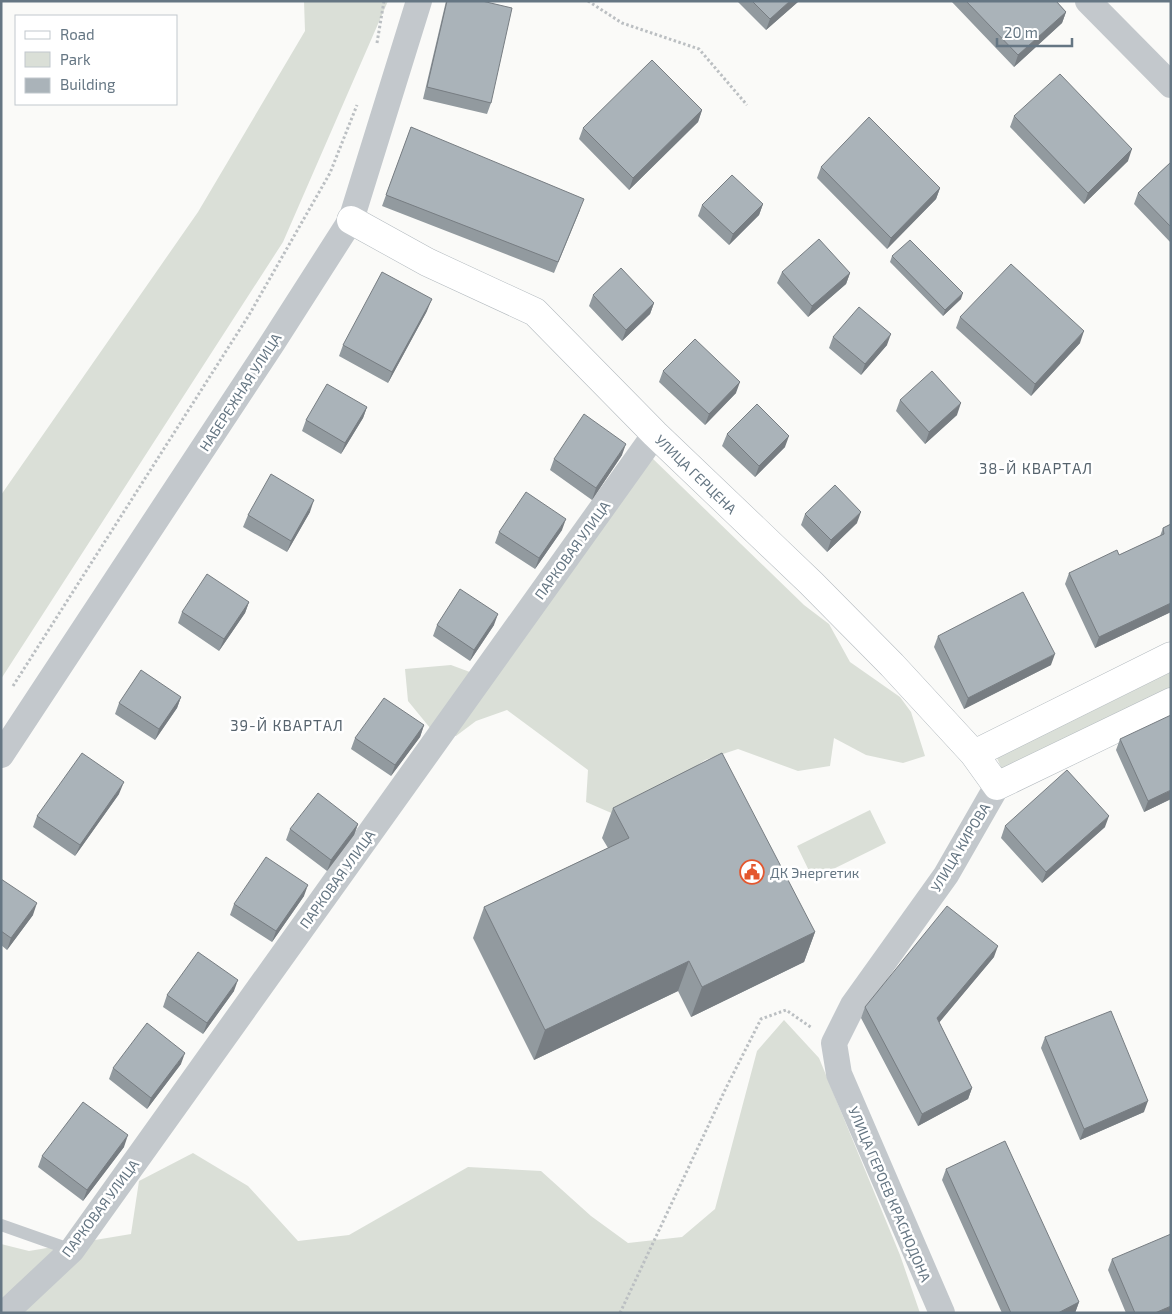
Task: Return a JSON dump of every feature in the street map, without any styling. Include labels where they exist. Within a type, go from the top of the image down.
[{"type":"street","name":"НАБЕРЕЖНАЯ УЛИЦА","points":[[1,755],[268,351],[351,220],[419,1]]},
{"type":"street","points":[[1088,1],[1171,86]]},
{"type":"street","name":"УЛИЦА ГЕРЦЕНА","points":[[351,220],[427,262],[535,312],[655,434],[811,583],[892,665],[974,754],[997,786]]},
{"type":"street","name":"ПАРКОВАЯ УЛИЦА","points":[[5,1313],[72,1250],[655,434]]},
{"type":"street","points":[[974,754],[1171,656]]},
{"type":"street","points":[[997,786],[1171,702]]},
{"type":"street","name":"УЛИЦА КИРОВА","points":[[834,1042],[853,1005],[946,875],[997,786]]},
{"type":"street","name":"УЛИЦА ГЕРОЕВ КРАСНОДОНА","points":[[834,1042],[839,1074],[942,1313]]},
{"type":"lane","points":[[1,1225],[72,1250]]},
{"type":"path","points":[[377,47],[384,1]]},
{"type":"path","points":[[588,1],[622,23],[699,50],[748,105]]},
{"type":"path","points":[[12,688],[249,315],[330,173],[359,101]]},
{"type":"path","points":[[620,1313],[726,1088],[761,1019],[786,1010],[834,1042]]},
{"type":"green space","points":[[304,1],[388,1],[283,242],[1,679],[1,495],[198,212],[305,31]]},
{"type":"green space","points":[[651,457],[804,605],[829,624],[850,662],[900,697],[911,712],[925,756],[903,763],[866,755],[834,738],[830,766],[798,771],[738,749],[705,760],[648,799],[616,815],[586,802],[588,770],[507,710],[476,721],[456,736],[435,734],[408,701],[405,669],[451,665],[486,678]]},
{"type":"green space","points":[[1171,665],[1171,690],[1003,772],[994,751]]},
{"type":"green space","points":[[870,810],[886,843],[813,879],[797,846]]},
{"type":"green space","points":[[784,1020],[819,1058],[900,1255],[920,1313],[1,1313],[1,1244],[29,1251],[131,1234],[139,1181],[193,1153],[248,1186],[298,1241],[349,1235],[468,1167],[541,1171],[591,1216],[628,1243],[682,1237],[715,1209],[757,1051]]},
{"type":"building","points":[[447,1],[482,1],[512,8],[491,103],[427,87]]},
{"type":"building","points":[[752,1],[790,1],[770,19]]},
{"type":"building","points":[[966,1],[1056,1],[1066,12],[1018,55]]},
{"type":"building","points":[[652,60],[702,110],[633,178],[583,128]]},
{"type":"building","points":[[1060,74],[1132,149],[1088,193],[1014,116]]},
{"type":"building","points":[[869,117],[940,188],[891,238],[821,167]]},
{"type":"building","points":[[411,127],[584,199],[558,262],[386,195]]},
{"type":"building","points":[[1171,162],[1171,227],[1138,193]]},
{"type":"building","points":[[732,175],[763,204],[733,234],[702,205]]},
{"type":"building","points":[[819,239],[850,273],[812,306],[782,272]]},
{"type":"building","points":[[910,240],[963,293],[945,310],[892,256]]},
{"type":"building","points":[[1011,264],[1084,331],[1035,384],[960,317]]},
{"type":"building","points":[[621,268],[654,303],[626,330],[593,295]]},
{"type":"building","points":[[382,272],[432,299],[392,372],[343,345]]},
{"type":"building","points":[[859,307],[891,334],[865,364],[833,337]]},
{"type":"building","points":[[695,339],[740,382],[709,414],[663,371]]},
{"type":"building","points":[[932,371],[961,403],[929,432],[900,400]]},
{"type":"building","points":[[327,384],[367,407],[345,443],[306,420]]},
{"type":"building","points":[[757,404],[789,436],[759,466],[727,434]]},
{"type":"building","points":[[584,414],[626,444],[596,488],[554,459]]},
{"type":"building","points":[[271,474],[314,500],[291,541],[248,515]]},
{"type":"building","points":[[835,485],[861,512],[831,540],[805,514]]},
{"type":"building","points":[[526,492],[566,519],[539,558],[499,532]]},
{"type":"building","points":[[1171,524],[1171,603],[1099,637],[1069,573],[1117,550],[1119,555],[1164,534],[1163,528]]},
{"type":"building","points":[[207,574],[249,602],[224,639],[182,612]]},
{"type":"building","points":[[460,589],[498,614],[474,650],[437,625]]},
{"type":"building","points":[[1023,592],[1055,654],[968,698],[938,636]]},
{"type":"building","points":[[141,670],[181,697],[159,729],[119,703]]},
{"type":"building","points":[[384,698],[424,725],[395,765],[355,738]]},
{"type":"building","points":[[1171,715],[1171,790],[1148,801],[1120,739]]},
{"type":"building","points":[[82,753],[124,782],[80,845],[37,816]]},
{"type":"building","name":"ДК Энергетик","points":[[722,753],[815,932],[702,987],[689,961],[545,1030],[484,907],[629,838],[613,808]]},
{"type":"building","points":[[1067,770],[1109,816],[1046,872],[1005,826]]},
{"type":"building","points":[[318,793],[358,824],[331,860],[290,829]]},
{"type":"building","points":[[266,857],[308,885],[276,931],[234,904]]},
{"type":"building","points":[[1,879],[37,903],[11,938],[1,931]]},
{"type":"building","points":[[947,906],[998,946],[937,1018],[972,1088],[922,1114],[865,1007]]},
{"type":"building","points":[[198,952],[238,980],[207,1023],[167,995]]},
{"type":"building","points":[[1111,1011],[1148,1101],[1084,1129],[1045,1037]]},
{"type":"building","points":[[147,1023],[185,1053],[151,1098],[113,1068]]},
{"type":"building","points":[[83,1102],[128,1135],[87,1190],[42,1156]]},
{"type":"building","points":[[1005,1141],[1079,1302],[1058,1313],[1011,1313],[946,1169]]},
{"type":"building","points":[[1171,1234],[1171,1306],[1155,1313],[1135,1313],[1112,1259]]},
{"type":"place","name":"ДК Энергетик","points":[[752,872]]},
{"type":"district","name":"38-Й КВАРТАЛ","points":[[1036,468]]},
{"type":"district","name":"39-Й КВАРТАЛ","points":[[287,725]]}]
